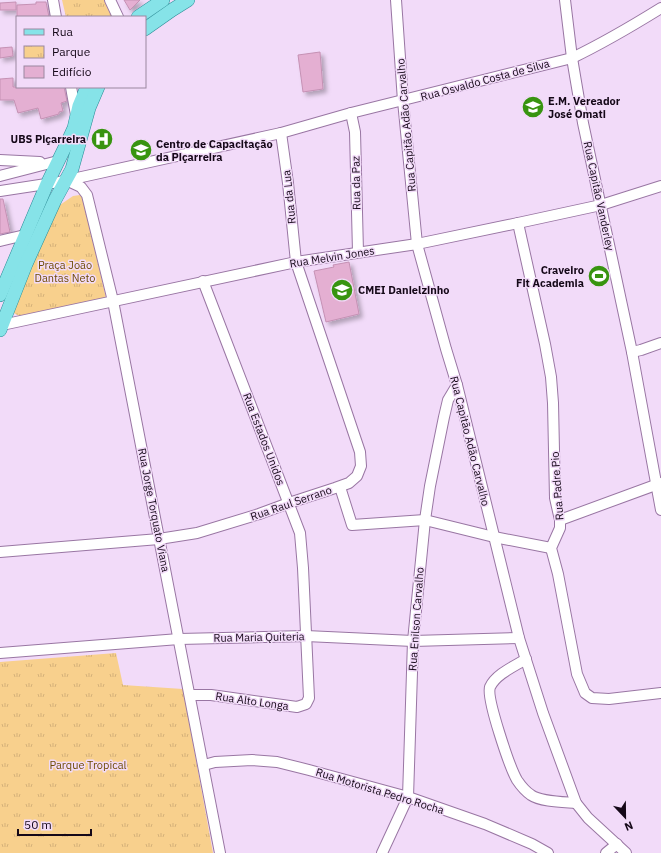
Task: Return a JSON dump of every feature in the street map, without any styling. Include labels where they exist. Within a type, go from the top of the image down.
[{"type":"main road","points":[[139,16],[163,0]]},
{"type":"main road","points":[[146,28],[188,0]]},
{"type":"main road","points":[[0,295],[47,184],[54,162],[69,139],[77,117],[79,106],[89,88]]},
{"type":"main road","points":[[1,327],[26,264],[72,168],[89,108],[89,88]]},
{"type":"street","points":[[53,0],[56,16]]},
{"type":"street","points":[[110,0],[118,16]]},
{"type":"street","name":"Rua Capitão Adão Carvalho","points":[[396,0],[403,101],[416,244],[457,385],[519,638],[543,713],[576,803],[588,818],[626,853]]},
{"type":"street","name":"Rua Capitão Vanderley","points":[[565,0],[572,58],[583,123],[659,484],[661,510]]},
{"type":"street","name":"Rua Osvaldo Costa de Silva","points":[[0,190],[47,184],[281,133],[572,58],[599,45],[661,8]]},
{"type":"street","points":[[71,88],[77,117]]},
{"type":"street","name":"Rua da Paz","points":[[351,114],[355,132],[358,252]]},
{"type":"street","name":"Rua da Lua","points":[[281,133],[296,262]]},
{"type":"street","points":[[0,160],[54,162]]},
{"type":"street","points":[[0,176],[54,162]]},
{"type":"street","name":"Rua Jorge Torquato Viana","points":[[66,180],[81,187],[87,195],[113,301],[159,539],[191,694],[220,853]]},
{"type":"street","name":"Rua Melvin Jones","points":[[1,327],[203,281],[296,262],[416,244],[518,223],[601,205],[661,186]]},
{"type":"street","name":"Rua Padre Pio","points":[[518,223],[545,344],[553,403],[556,498],[560,528],[551,548]]},
{"type":"street","points":[[0,241],[25,235]]},
{"type":"street","name":"Rua Raul Serrano","points":[[0,552],[159,539],[197,533],[340,487],[357,476],[361,466],[360,452],[296,262]]},
{"type":"street","name":"Rua Estados Unidos","points":[[203,281],[300,534],[304,568],[309,698]]},
{"type":"street","points":[[632,352],[661,343]]},
{"type":"street","name":"Rua Enilson Carvalho","points":[[382,853],[408,796],[413,641],[424,520],[448,400],[457,385]]},
{"type":"street","points":[[560,520],[659,484]]},
{"type":"street","points":[[340,487],[352,525],[424,520],[494,537],[551,548],[558,574],[577,674],[585,693],[592,698],[609,699],[661,693]]},
{"type":"street","name":"Rua Maria Quiteria","points":[[0,653],[179,639],[306,636],[413,641],[519,638]]},
{"type":"street","points":[[526,659],[503,673],[489,688],[494,713],[510,766],[523,789],[533,797],[552,801],[576,803]]},
{"type":"street","name":"Rua Alto Longa","points":[[191,694],[211,695],[297,707],[306,704],[309,698]]},
{"type":"street","name":"Rua Motorista Pedro Rocha","points":[[204,765],[216,762],[252,760],[277,762],[408,796],[485,824],[532,844],[548,853]]},
{"type":"street","points":[[606,853],[617,844]]},
{"type":"green space","points":[[62,0],[104,0],[112,16],[66,16]]},
{"type":"green space","name":"Praça João Dantas Neto","points":[[80,195],[83,198],[106,298],[19,316],[10,311],[57,207],[73,196]]},
{"type":"green space","name":"Parque Tropical","points":[[116,653],[123,685],[183,689],[213,853],[0,853],[0,662]]},
{"type":"building","points":[[124,0],[140,0],[130,10]]},
{"type":"building","points":[[16,2],[16,10],[0,10],[0,3]]},
{"type":"building","points":[[36,2],[46,2],[49,16],[17,16],[17,5],[36,4]]},
{"type":"building","points":[[12,47],[13,56],[0,58],[0,48]]},
{"type":"building","points":[[320,52],[323,89],[303,92],[298,55]]},
{"type":"building","points":[[13,78],[13,87],[16,88],[64,88],[67,101],[61,103],[63,111],[59,112],[59,114],[41,119],[38,108],[18,113],[14,100],[0,100],[0,79]]},
{"type":"building","points":[[0,199],[3,199],[10,232],[0,234]]},
{"type":"building","points":[[349,262],[359,314],[326,322],[314,271]]},
{"type":"place","name":"E.M. Vereador José Omati","points":[[533,107]]},
{"type":"place","name":"UBS Piçarreira","points":[[102,139]]},
{"type":"place","name":"Centro de Capacitação da Piçarreira","points":[[141,150]]},
{"type":"place","name":"Craveiro Fit Academia","points":[[599,276]]},
{"type":"place","name":"CMEI Danielzinho","points":[[342,290]]}]
